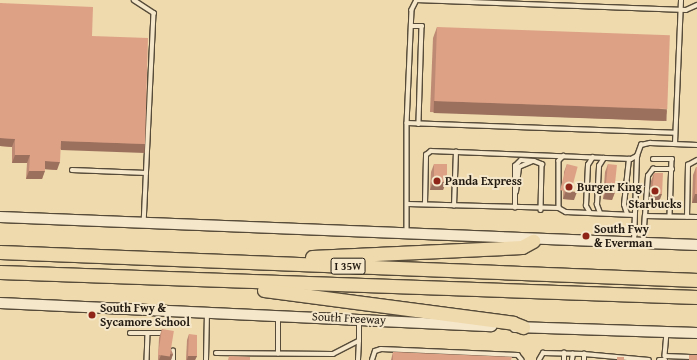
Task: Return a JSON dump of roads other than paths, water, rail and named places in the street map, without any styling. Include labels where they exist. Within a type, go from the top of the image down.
[{"type":"highway","points":[[216,261],[238,256],[321,257],[522,247],[533,241]]},
{"type":"highway","name":"I 35W","points":[[0,252],[697,280]]},
{"type":"highway","name":"I 35W","points":[[0,272],[697,297]]},
{"type":"highway","points":[[142,278],[156,284],[270,291],[354,305],[513,323],[523,327]]},
{"type":"main road","points":[[0,217],[533,241],[639,243],[694,246]]},
{"type":"main road","name":"South Freeway","points":[[0,303],[207,311],[523,327],[697,333]]},
{"type":"lane","points":[[134,0],[154,14],[144,224]]},
{"type":"lane","points":[[675,144],[681,0]]},
{"type":"lane","points":[[407,235],[407,123],[411,26],[416,1],[681,10],[697,5]]},
{"type":"lane","points":[[411,26],[422,26],[419,124]]},
{"type":"lane","points":[[407,123],[675,133]]},
{"type":"lane","points":[[639,243],[634,215],[637,156],[641,145],[697,145]]},
{"type":"lane","points":[[425,204],[428,152],[629,159],[637,156]]},
{"type":"lane","points":[[454,206],[456,152]]},
{"type":"lane","points":[[541,156],[541,210]]},
{"type":"lane","points":[[559,208],[559,161],[564,156]]},
{"type":"lane","points":[[590,213],[586,199],[588,165],[592,157]]},
{"type":"lane","points":[[600,213],[597,205],[599,166],[604,158]]},
{"type":"lane","points":[[627,214],[624,205],[629,159]]},
{"type":"lane","points":[[653,159],[672,159],[670,216]]},
{"type":"lane","points":[[687,217],[688,165],[697,160]]},
{"type":"lane","points":[[515,208],[516,162],[536,161],[542,164]]},
{"type":"lane","points":[[639,243],[645,216],[648,176],[653,168],[672,169]]},
{"type":"lane","points":[[72,170],[146,173]]},
{"type":"lane","points":[[408,204],[541,210],[559,208],[566,212],[634,215]]},
{"type":"lane","points":[[645,216],[697,217]]},
{"type":"lane","points":[[206,360],[207,311]]},
{"type":"lane","points":[[278,354],[279,315]]},
{"type":"lane","points":[[358,360],[359,318]]},
{"type":"lane","points":[[665,359],[667,332]]},
{"type":"lane","points":[[130,333],[169,333]]},
{"type":"lane","points":[[147,360],[148,333]]},
{"type":"lane","points":[[216,353],[334,354],[359,341]]},
{"type":"lane","points":[[173,344],[173,360]]},
{"type":"lane","points":[[372,360],[375,351],[381,349],[518,355],[522,360]]},
{"type":"lane","points":[[539,360],[543,353],[605,355],[649,360]]},
{"type":"lane","points":[[564,353],[564,360]]},
{"type":"lane","points":[[572,360],[573,354]]},
{"type":"lane","points":[[584,354],[584,360]]},
{"type":"lane","points":[[605,355],[605,360]]},
{"type":"lane","points":[[659,360],[697,357]]},
{"type":"place","name":"Panda Express","points":[[437,181]]},
{"type":"place","name":"Burger King","points":[[569,187]]},
{"type":"place","name":"Starbucks","points":[[655,191]]},
{"type":"place","name":"South Fwy & Everman","points":[[586,236]]},
{"type":"place","name":"South Fwy & Sycamore School","points":[[92,315]]}]
